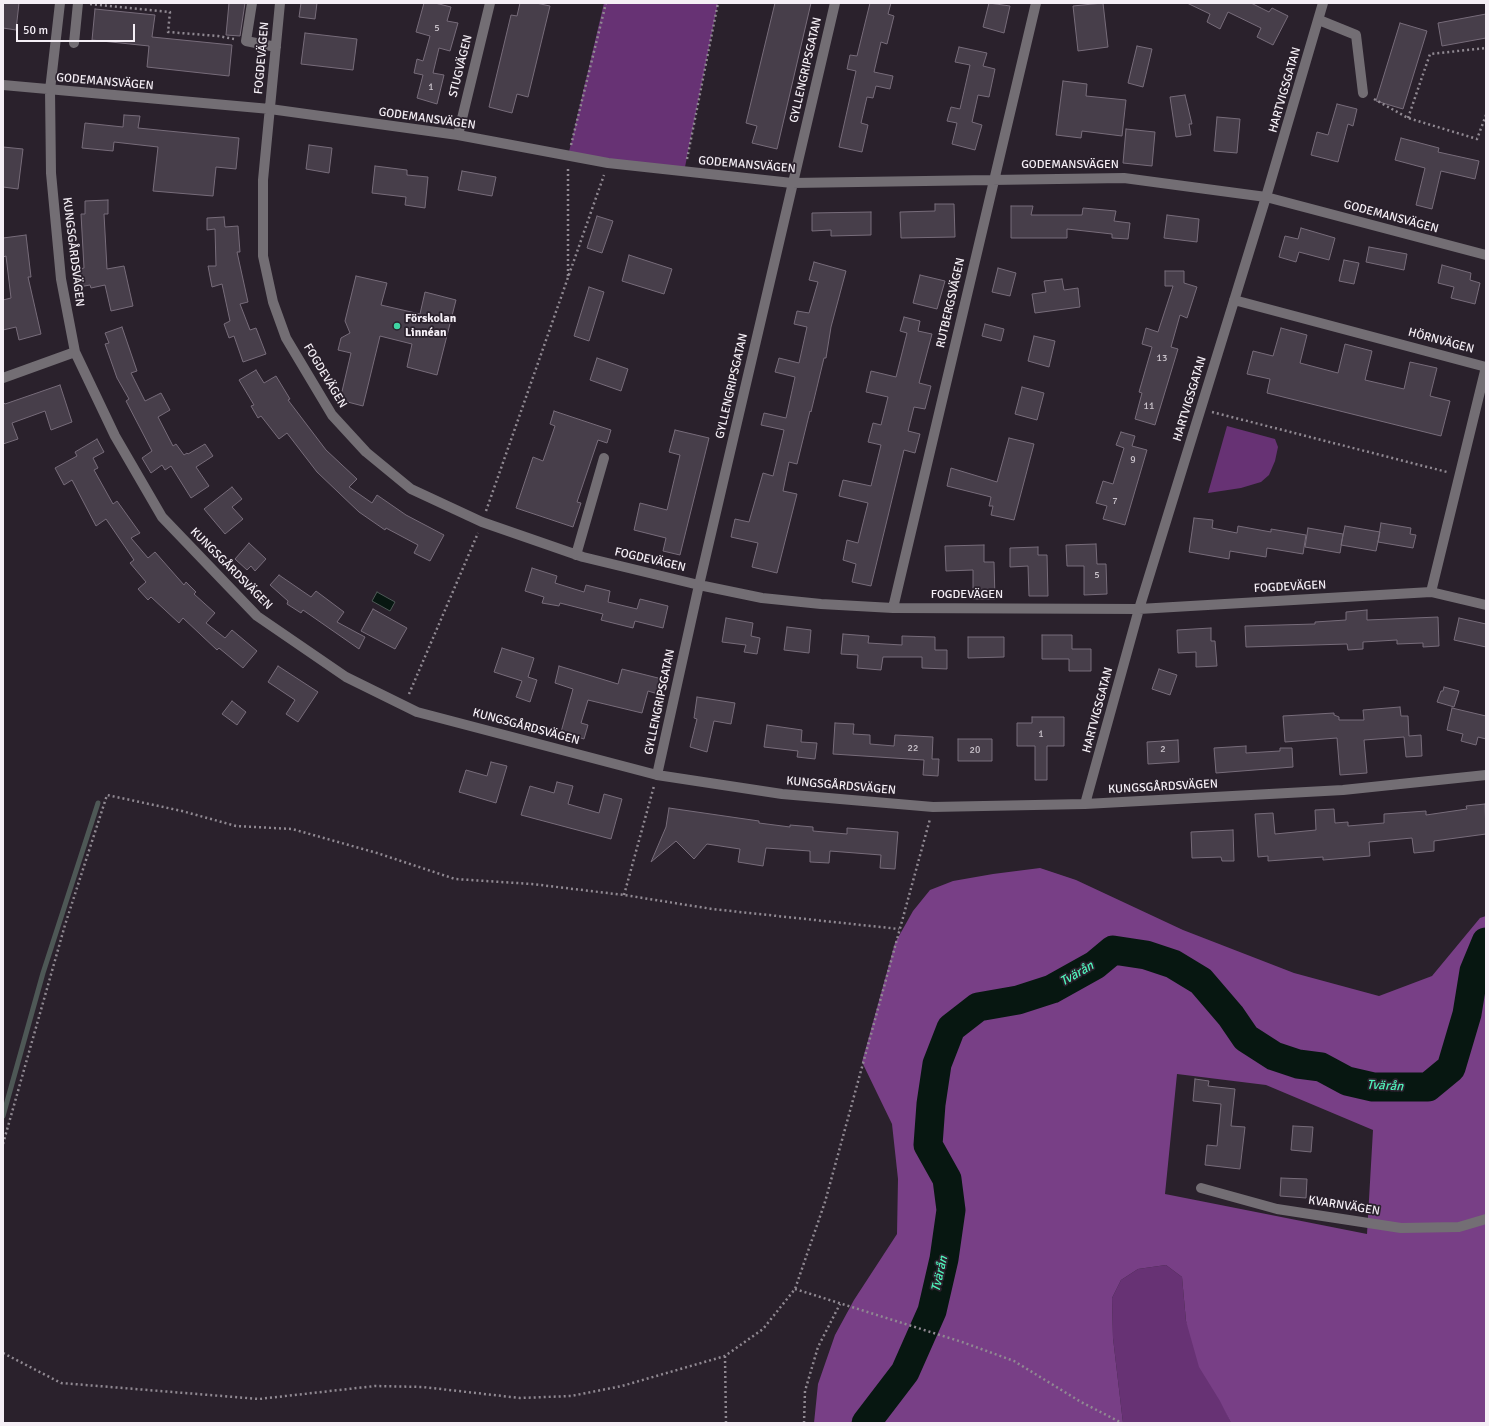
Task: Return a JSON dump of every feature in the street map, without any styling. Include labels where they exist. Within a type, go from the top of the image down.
[{"type":"street","name":"KUNGSGÅRDSVÄGEN","points":[[60,3],[50,90],[50,173],[61,279],[75,352],[115,436],[162,517],[257,616],[346,677],[417,712],[658,776],[782,794],[933,807],[1085,804],[1343,790],[1486,775]]},
{"type":"street","points":[[74,43],[77,3]]},
{"type":"street","points":[[252,3],[246,42],[276,47]]},
{"type":"street","name":"FOGDEVÄGEN","points":[[280,3],[263,180],[263,256],[273,302],[286,338],[332,415],[366,452],[411,489],[482,522],[576,555],[699,585],[769,599],[821,604],[893,608],[1139,609],[1431,592],[1486,605]]},
{"type":"street","name":"STUGVÄGEN","points":[[458,135],[490,3]]},
{"type":"street","name":"GYLLENGRIPSGATAN","points":[[658,776],[699,585],[835,3]]},
{"type":"street","name":"RUTBERGSVÄGEN","points":[[893,608],[1036,3]]},
{"type":"street","name":"HARTVIGSGATAN","points":[[1085,804],[1139,609],[1324,3]]},
{"type":"street","points":[[1318,20],[1356,35],[1363,93]]},
{"type":"street","name":"GODEMANSVÄGEN","points":[[3,86],[270,109],[458,135],[608,163],[792,183],[1124,178],[1266,197],[1486,255]]},
{"type":"street","name":"HÖRNVÄGEN","points":[[1234,300],[1486,367],[1431,592]]},
{"type":"street","points":[[3,378],[75,352]]},
{"type":"street","points":[[576,555],[604,458]]},
{"type":"street","name":"KVARNVÄGEN","points":[[1201,1188],[1277,1209],[1401,1228],[1459,1227],[1486,1219]]},
{"type":"path","points":[[77,3],[170,12],[168,32],[218,36]]},
{"type":"path","points":[[568,279],[568,156],[606,3]]},
{"type":"path","points":[[684,172],[718,3]]},
{"type":"path","points":[[1408,118],[1430,54],[1486,48]]},
{"type":"path","points":[[1363,93],[1408,118],[1477,139],[1486,115]]},
{"type":"path","points":[[404,706],[482,522],[608,163]]},
{"type":"path","points":[[1200,409],[1459,475]]},
{"type":"path","points":[[624,895],[658,776]]},
{"type":"path","points":[[3,1144],[65,924],[108,795],[182,811],[236,826],[292,828],[378,853],[455,879],[532,884],[624,895],[712,909],[899,928]]},
{"type":"path","points":[[3,1353],[61,1383],[259,1399],[375,1386],[423,1387],[520,1398],[571,1396],[622,1386],[725,1356],[764,1329],[794,1289],[825,1202],[933,807]]},
{"type":"path","points":[[794,1289],[962,1342],[1014,1361],[1081,1402],[1122,1423]]},
{"type":"path","points":[[804,1423],[805,1391],[818,1347],[840,1304]]},
{"type":"path","points":[[725,1356],[726,1423]]},
{"type":"shaded area","points":[[604,3],[718,3],[684,172],[568,156]]},
{"type":"shaded area","points":[[1227,426],[1275,439],[1278,447],[1275,461],[1269,475],[1261,482],[1241,488],[1208,493]]},
{"type":"shaded area","points":[[377,592],[395,602],[390,611],[372,601]]},
{"type":"shaded area","points":[[1040,868],[1076,880],[1183,930],[1294,973],[1379,996],[1432,976],[1480,918],[1486,916],[1486,1423],[1231,1423],[1220,1401],[1199,1367],[1186,1321],[1182,1277],[1166,1265],[1138,1269],[1121,1280],[1112,1298],[1113,1338],[1123,1423],[814,1423],[818,1384],[835,1335],[854,1300],[897,1234],[898,1179],[892,1124],[862,1062],[895,943],[913,911],[930,890],[953,881]],"holes":[[[1177,1074],[1266,1085],[1373,1130],[1367,1234],[1165,1194]]]},
{"type":"shaded area","points":[[1166,1265],[1182,1277],[1186,1321],[1231,1423],[1123,1423],[1113,1338],[1112,1298],[1121,1280],[1138,1269]]},
{"type":"building","points":[[3,3],[19,3],[16,30],[3,28]]},
{"type":"building","points":[[229,3],[245,3],[240,36],[226,35]]},
{"type":"building","points":[[301,3],[317,3],[315,19],[299,17]]},
{"type":"building","points":[[424,3],[435,3],[451,7],[447,21],[458,23],[450,51],[439,48],[433,73],[444,75],[437,104],[417,98],[423,75],[414,73],[417,59],[423,61],[430,36],[416,32]]},
{"type":"building","points":[[520,3],[536,3],[550,6],[528,97],[517,94],[512,113],[489,107],[511,15],[517,16]]},
{"type":"building","points":[[775,3],[811,3],[777,149],[752,143],[757,126],[746,123]]},
{"type":"building","points":[[870,3],[891,3],[888,14],[894,16],[887,44],[881,42],[874,72],[893,76],[890,89],[876,86],[873,98],[867,97],[861,123],[868,125],[862,152],[839,147],[856,71],[847,69],[850,55],[857,56]]},
{"type":"building","points":[[989,3],[1010,6],[1004,33],[983,27]]},
{"type":"building","points":[[1103,3],[1108,47],[1078,51],[1073,6]]},
{"type":"building","points":[[1187,3],[1251,3],[1269,12],[1272,8],[1288,16],[1273,45],[1257,37],[1261,28],[1228,12],[1220,29],[1207,22],[1210,14]]},
{"type":"building","points":[[95,9],[155,15],[152,37],[232,45],[229,76],[147,67],[149,46],[92,40]]},
{"type":"building","points":[[1486,14],[1486,38],[1442,46],[1438,23]]},
{"type":"building","points":[[1400,23],[1427,31],[1403,109],[1376,101]]},
{"type":"building","points":[[305,33],[357,39],[353,70],[301,64]]},
{"type":"building","points":[[1137,46],[1152,49],[1143,87],[1128,83]]},
{"type":"building","points":[[959,47],[987,53],[983,66],[995,69],[989,97],[978,95],[972,122],[982,125],[975,150],[952,144],[957,123],[947,121],[951,107],[960,109],[970,65],[955,62]]},
{"type":"building","points":[[1063,81],[1087,84],[1086,96],[1126,100],[1122,136],[1082,131],[1081,138],[1056,135]]},
{"type":"building","points":[[1185,95],[1192,124],[1189,124],[1191,135],[1176,137],[1170,97]]},
{"type":"building","points":[[1337,104],[1357,109],[1353,126],[1348,124],[1338,162],[1311,155],[1317,132],[1328,135]]},
{"type":"building","points":[[124,115],[140,116],[138,128],[239,138],[236,169],[216,167],[213,196],[153,191],[158,147],[114,142],[113,151],[82,148],[85,123],[123,127]]},
{"type":"building","points":[[1217,117],[1240,119],[1237,153],[1214,151]]},
{"type":"building","points":[[1126,129],[1155,132],[1152,166],[1123,163]]},
{"type":"building","points":[[1401,138],[1439,148],[1438,152],[1479,161],[1475,179],[1441,171],[1432,209],[1416,205],[1425,168],[1395,160]]},
{"type":"building","points":[[309,145],[332,148],[329,173],[306,169]]},
{"type":"building","points":[[3,147],[23,149],[18,189],[3,187]]},
{"type":"building","points":[[375,166],[407,170],[407,175],[428,177],[425,208],[405,205],[406,197],[372,193]]},
{"type":"building","points":[[462,171],[496,177],[492,196],[458,190]]},
{"type":"building","points":[[108,200],[108,214],[104,214],[107,269],[124,266],[133,306],[111,311],[105,285],[91,288],[90,285],[79,287],[76,270],[84,268],[81,214],[85,214],[85,201]]},
{"type":"building","points":[[935,204],[954,204],[955,237],[901,238],[900,212],[935,211]]},
{"type":"building","points":[[1011,206],[1033,206],[1031,215],[1082,215],[1083,208],[1116,211],[1114,221],[1130,223],[1128,239],[1112,238],[1112,234],[1067,229],[1067,238],[1011,238]]},
{"type":"building","points":[[871,212],[871,235],[831,236],[831,230],[812,231],[812,213]]},
{"type":"building","points":[[1167,215],[1199,219],[1197,242],[1164,238]]},
{"type":"building","points":[[597,216],[613,221],[602,253],[587,248]]},
{"type":"building","points":[[224,217],[225,227],[238,226],[240,252],[237,252],[248,302],[240,304],[250,330],[256,328],[266,354],[243,362],[234,336],[229,338],[224,324],[230,321],[222,284],[212,287],[208,266],[216,266],[215,229],[207,230],[207,218]]},
{"type":"building","points":[[1301,228],[1335,238],[1329,260],[1299,252],[1296,262],[1279,257],[1285,236],[1298,239]]},
{"type":"building","points":[[26,235],[31,277],[28,277],[41,334],[19,340],[16,327],[3,330],[3,300],[11,298],[6,256],[3,257],[3,238]]},
{"type":"building","points":[[1369,247],[1407,254],[1404,270],[1366,262]]},
{"type":"building","points":[[629,255],[672,269],[664,294],[622,281]]},
{"type":"building","points":[[1344,260],[1359,263],[1354,284],[1339,281]]},
{"type":"building","points":[[814,262],[846,271],[831,327],[826,358],[824,358],[797,464],[789,462],[783,491],[797,494],[777,573],[752,567],[758,543],[731,537],[735,519],[749,522],[763,473],[773,476],[784,430],[761,425],[764,413],[786,418],[795,377],[775,372],[779,358],[799,363],[807,327],[794,324],[797,311],[809,313],[818,282],[809,280]]},
{"type":"building","points":[[1442,265],[1471,273],[1470,280],[1480,283],[1475,304],[1451,298],[1454,287],[1438,283]]},
{"type":"building","points":[[998,268],[1016,273],[1010,296],[992,292]]},
{"type":"building","points":[[1165,271],[1184,271],[1184,283],[1197,287],[1187,318],[1180,315],[1171,347],[1178,349],[1155,425],[1135,419],[1142,393],[1139,392],[1152,347],[1142,344],[1146,328],[1158,332],[1173,286],[1165,286]]},
{"type":"building","points":[[920,275],[945,281],[937,309],[913,303]]},
{"type":"building","points":[[356,276],[387,283],[381,305],[420,314],[425,292],[456,300],[437,375],[407,367],[412,344],[380,336],[363,406],[340,400],[351,353],[338,350],[341,338],[350,333],[345,321]]},
{"type":"building","points":[[1062,279],[1064,290],[1078,288],[1080,307],[1035,313],[1032,294],[1046,292],[1044,281]]},
{"type":"building","points":[[589,287],[604,292],[589,341],[574,336]]},
{"type":"building","points":[[904,317],[920,321],[918,331],[932,334],[919,383],[931,386],[925,409],[914,407],[908,431],[920,434],[915,453],[904,450],[871,586],[852,582],[856,564],[843,560],[847,540],[858,543],[868,503],[839,496],[843,480],[871,486],[881,445],[868,442],[873,423],[881,425],[888,397],[866,392],[871,371],[896,377],[907,333],[900,331]]},
{"type":"building","points":[[985,324],[1004,329],[1001,341],[982,336]]},
{"type":"building","points":[[122,327],[137,371],[131,373],[145,401],[161,393],[170,410],[158,417],[173,446],[176,444],[184,455],[205,444],[213,456],[196,467],[209,486],[191,498],[171,466],[165,470],[162,465],[151,473],[142,458],[152,451],[126,401],[129,399],[117,378],[105,344],[109,343],[105,333]]},
{"type":"building","points":[[1281,328],[1307,335],[1300,363],[1338,373],[1345,344],[1372,351],[1365,380],[1404,389],[1410,362],[1437,368],[1430,396],[1450,401],[1441,436],[1267,393],[1270,379],[1247,374],[1253,351],[1273,356]]},
{"type":"building","points":[[1034,336],[1055,341],[1049,367],[1028,361]]},
{"type":"building","points":[[597,358],[628,369],[621,391],[590,380]]},
{"type":"building","points":[[256,370],[264,383],[276,376],[290,399],[288,400],[326,450],[357,479],[349,487],[372,503],[377,495],[406,515],[444,535],[430,561],[414,553],[418,545],[386,528],[385,530],[359,512],[317,472],[287,433],[279,439],[261,416],[258,418],[251,406],[254,405],[239,380]]},
{"type":"building","points":[[60,385],[72,422],[51,430],[45,411],[12,423],[18,439],[3,444],[3,402],[5,404]]},
{"type":"building","points":[[1022,387],[1044,393],[1037,420],[1015,414]]},
{"type":"building","points":[[554,411],[611,430],[607,443],[598,440],[577,502],[581,503],[573,527],[516,508],[533,457],[543,461],[555,426],[550,424]]},
{"type":"building","points":[[675,430],[709,438],[680,555],[663,551],[666,538],[634,530],[640,503],[667,510],[680,455],[669,452]]},
{"type":"building","points":[[1121,432],[1135,436],[1132,446],[1147,450],[1125,525],[1103,519],[1107,506],[1096,503],[1103,481],[1113,484],[1124,448],[1116,445]]},
{"type":"building","points":[[1009,438],[1034,444],[1014,520],[991,515],[993,506],[989,506],[991,497],[947,486],[951,468],[997,482]]},
{"type":"building","points":[[97,439],[104,452],[93,458],[98,468],[94,470],[113,504],[117,501],[140,533],[131,538],[148,558],[155,552],[184,585],[186,582],[196,592],[194,594],[215,613],[206,623],[225,638],[232,630],[257,651],[243,668],[219,648],[217,650],[183,618],[179,623],[151,597],[148,600],[138,589],[146,582],[130,563],[134,560],[106,519],[96,526],[72,480],[64,485],[55,468],[77,456],[75,452]]},
{"type":"building","points":[[232,487],[242,499],[232,507],[243,519],[225,534],[204,509]]},
{"type":"building","points":[[1194,518],[1213,520],[1212,528],[1237,533],[1238,526],[1271,532],[1271,529],[1306,535],[1303,554],[1267,548],[1266,557],[1230,551],[1229,559],[1189,552]]},
{"type":"building","points":[[1381,523],[1411,528],[1410,534],[1416,535],[1413,548],[1378,542]]},
{"type":"building","points":[[1345,526],[1380,532],[1376,551],[1341,545]]},
{"type":"building","points":[[1308,528],[1343,534],[1340,553],[1305,547]]},
{"type":"building","points":[[249,543],[266,559],[255,571],[251,566],[247,570],[235,559]]},
{"type":"building","points":[[1096,544],[1097,564],[1106,564],[1107,594],[1084,595],[1084,566],[1067,566],[1066,545]]},
{"type":"building","points":[[984,545],[984,562],[994,562],[995,599],[973,599],[973,570],[946,571],[945,546]]},
{"type":"building","points":[[1038,547],[1038,555],[1047,555],[1048,596],[1029,596],[1028,566],[1010,567],[1010,548]]},
{"type":"building","points":[[532,568],[557,576],[555,583],[584,592],[586,585],[610,591],[608,602],[637,609],[640,599],[668,606],[663,628],[635,621],[633,628],[601,620],[603,614],[560,603],[559,606],[542,603],[544,597],[525,591]]},
{"type":"building","points":[[279,575],[311,597],[316,591],[344,612],[337,622],[365,637],[359,649],[303,610],[301,613],[287,604],[288,601],[270,585]]},
{"type":"building","points":[[373,609],[407,628],[395,649],[361,631]]},
{"type":"building","points":[[1367,610],[1367,620],[1438,617],[1439,646],[1423,647],[1423,643],[1397,644],[1397,640],[1363,642],[1363,649],[1348,650],[1347,644],[1246,647],[1245,626],[1315,624],[1315,622],[1346,620],[1346,612]]},
{"type":"building","points":[[726,618],[753,623],[751,636],[760,638],[757,654],[744,652],[746,645],[722,642]]},
{"type":"building","points":[[1459,618],[1486,624],[1486,647],[1454,640]]},
{"type":"building","points":[[787,627],[811,630],[809,653],[784,650]]},
{"type":"building","points":[[1211,628],[1211,641],[1215,641],[1217,666],[1196,667],[1196,652],[1178,653],[1177,630]]},
{"type":"building","points":[[843,634],[869,636],[868,643],[902,645],[902,636],[935,637],[935,650],[947,650],[947,669],[922,668],[922,657],[883,657],[881,670],[857,668],[858,655],[841,654]]},
{"type":"building","points":[[1042,635],[1072,635],[1072,649],[1091,649],[1091,671],[1069,671],[1069,659],[1042,659]]},
{"type":"building","points":[[968,637],[1004,637],[1004,657],[968,658]]},
{"type":"building","points":[[502,648],[534,658],[528,677],[537,680],[530,702],[516,697],[522,681],[494,672]]},
{"type":"building","points":[[278,666],[318,692],[298,722],[286,714],[295,700],[268,682]]},
{"type":"building","points":[[559,666],[618,684],[622,669],[662,679],[658,694],[648,691],[642,713],[588,700],[581,723],[588,725],[584,739],[561,732],[573,689],[555,683]]},
{"type":"building","points":[[1159,669],[1177,675],[1170,695],[1152,689]]},
{"type":"building","points":[[1444,687],[1459,691],[1454,707],[1437,702]]},
{"type":"building","points":[[697,697],[735,703],[731,724],[714,721],[707,752],[690,747],[697,719],[694,718]]},
{"type":"building","points":[[232,701],[246,712],[237,725],[222,714]]},
{"type":"building","points":[[1400,707],[1401,716],[1408,716],[1409,736],[1421,735],[1422,756],[1406,757],[1404,737],[1364,740],[1367,773],[1340,775],[1337,738],[1285,742],[1283,716],[1334,713],[1334,715],[1339,717],[1339,720],[1364,720],[1363,710]]},
{"type":"building","points":[[1452,708],[1486,716],[1486,739],[1478,737],[1476,745],[1461,741],[1463,734],[1447,730]]},
{"type":"building","points":[[1032,717],[1064,717],[1064,746],[1047,746],[1047,780],[1035,780],[1035,746],[1017,746],[1017,723],[1032,723]]},
{"type":"building","points":[[835,723],[854,724],[853,734],[870,735],[870,744],[894,746],[895,735],[933,737],[932,759],[939,759],[938,776],[923,775],[924,760],[833,754]]},
{"type":"building","points":[[767,725],[802,730],[801,742],[817,743],[815,759],[797,757],[798,751],[764,747]]},
{"type":"building","points":[[958,739],[992,739],[992,761],[958,761]]},
{"type":"building","points":[[1178,740],[1179,762],[1148,764],[1147,742]]},
{"type":"building","points":[[1246,746],[1246,753],[1280,751],[1280,748],[1292,748],[1293,767],[1216,773],[1214,748]]},
{"type":"building","points":[[491,762],[507,766],[496,803],[459,792],[466,770],[487,776]]},
{"type":"building","points":[[557,782],[573,786],[568,804],[599,813],[604,794],[622,799],[611,839],[521,815],[530,786],[554,793]]},
{"type":"building","points":[[1485,804],[1486,834],[1434,841],[1434,851],[1414,853],[1412,838],[1369,842],[1370,856],[1323,860],[1323,857],[1268,861],[1268,856],[1258,857],[1255,814],[1273,813],[1275,834],[1316,830],[1315,810],[1334,809],[1335,823],[1348,822],[1348,826],[1384,823],[1384,814],[1426,811],[1426,815],[1467,809],[1466,806]]},
{"type":"building","points":[[669,808],[759,821],[759,823],[790,827],[790,825],[813,827],[813,831],[847,834],[847,828],[898,832],[895,869],[880,868],[881,855],[830,851],[829,863],[810,862],[810,851],[766,848],[763,866],[738,862],[740,849],[707,844],[694,859],[676,841],[651,862],[666,827]]},
{"type":"building","points":[[1233,830],[1234,861],[1222,861],[1221,857],[1192,858],[1191,832]]},
{"type":"building","points":[[1195,1079],[1209,1081],[1208,1086],[1235,1089],[1231,1126],[1245,1127],[1240,1169],[1205,1165],[1207,1145],[1217,1146],[1221,1104],[1193,1101]]},
{"type":"building","points":[[1293,1126],[1313,1127],[1311,1152],[1291,1150]]},
{"type":"building","points":[[1281,1178],[1307,1179],[1306,1198],[1280,1196]]},
{"type":"waterway","points":[[3,1116],[43,973],[98,803]]},
{"type":"waterway","name":"Tvärån","points":[[866,1423],[905,1372],[932,1311],[944,1259],[951,1210],[947,1179],[928,1145],[931,1104],[937,1064],[951,1028],[978,1007],[1018,1000],[1052,989],[1095,965],[1113,950],[1146,955],[1173,964],[1201,981],[1231,1016],[1246,1038],[1274,1056],[1298,1064],[1321,1067],[1347,1081],[1373,1087],[1428,1087],[1451,1068],[1467,1014],[1474,971],[1486,942]]},
{"type":"place","name":"Förskolan Linnéan","points":[[397,326]]}]
